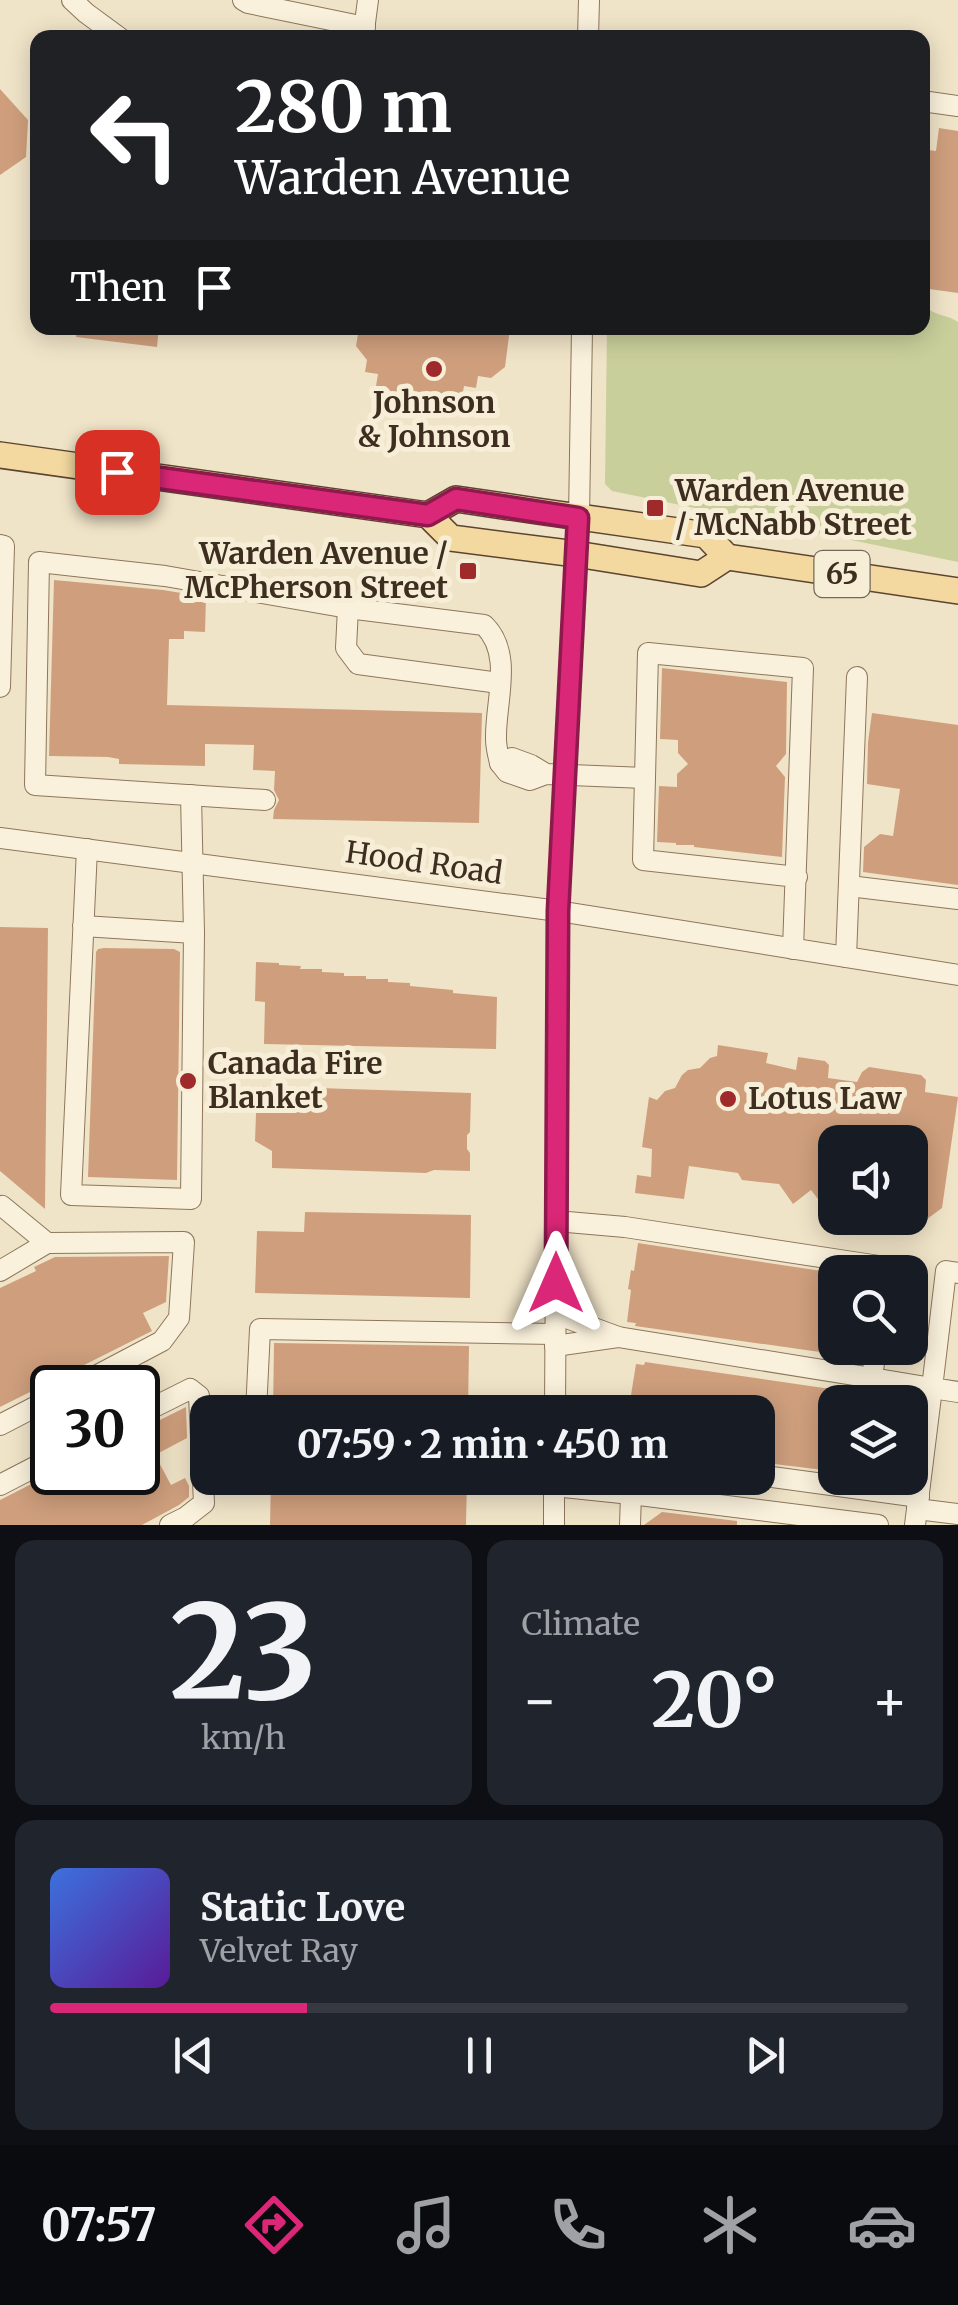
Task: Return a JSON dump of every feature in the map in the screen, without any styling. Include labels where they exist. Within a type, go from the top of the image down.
[{"type":"main road","name":"65","points":[[0,455],[428,515],[451,538],[701,574],[727,558]]},
{"type":"main road","name":"65","points":[[428,515],[456,499],[706,535],[727,558],[958,591]]},
{"type":"street","points":[[72,0],[109,30]]},
{"type":"street","points":[[243,0],[356,30]]},
{"type":"street","points":[[364,30],[368,0]]},
{"type":"street","points":[[588,30],[589,0]]},
{"type":"street","points":[[930,102],[958,106]]},
{"type":"street","points":[[555,1395],[555,775],[576,554],[582,335]]},
{"type":"street","points":[[0,545],[4,546],[0,687]]},
{"type":"street","points":[[264,800],[35,785],[39,562],[165,576],[348,608],[484,625],[494,635],[501,656],[496,742],[500,763],[512,758],[555,775],[645,778]]},
{"type":"street","points":[[348,608],[346,648],[358,664],[499,683]]},
{"type":"street","points":[[793,949],[797,877],[803,668],[648,653],[642,860],[797,877]]},
{"type":"street","points":[[846,958],[857,676]]},
{"type":"street","points":[[87,849],[71,1196],[191,1199],[191,795]]},
{"type":"street","name":"Hood Road","points":[[0,838],[558,911],[958,976]]},
{"type":"street","points":[[849,886],[958,899]]},
{"type":"street","points":[[84,926],[194,933]]},
{"type":"street","points":[[1,1206],[47,1243]]},
{"type":"street","points":[[556,1222],[625,1227],[818,1257]]},
{"type":"street","points":[[0,1271],[47,1243],[184,1242],[179,1318],[162,1342],[118,1365]]},
{"type":"street","points":[[917,1510],[946,1271],[958,1272]]},
{"type":"street","points":[[257,1395],[260,1329],[555,1331],[958,1392]]},
{"type":"street","points":[[555,1331],[618,1338]]},
{"type":"street","points":[[872,1378],[874,1365]]},
{"type":"street","points":[[160,1404],[190,1389],[199,1396],[204,1503],[170,1525]]},
{"type":"street","points":[[0,1426],[30,1410]]},
{"type":"street","points":[[0,1485],[30,1469]]},
{"type":"street","points":[[775,1479],[917,1510],[958,1514]]},
{"type":"street","points":[[554,1495],[554,1525]]},
{"type":"street","points":[[630,1525],[631,1495]]},
{"type":"street","points":[[639,1495],[878,1525]]},
{"type":"green space","points":[[930,310],[958,322],[958,562],[612,491],[605,484],[607,335],[930,335]]},
{"type":"building","points":[[0,89],[28,120],[26,157],[0,175]]},
{"type":"building","points":[[939,128],[958,131],[958,293],[930,289],[930,150],[936,151]]},
{"type":"building","points":[[76,335],[158,335],[157,347]]},
{"type":"building","name":"Johnson & Johnson","points":[[358,335],[509,335],[505,367],[491,378],[478,376],[476,388],[464,386],[462,398],[448,409],[399,402],[388,388],[376,386],[378,374],[365,372],[367,360],[356,346]]},
{"type":"building","points":[[54,580],[206,597],[205,632],[184,631],[184,639],[169,639],[167,705],[482,713],[479,823],[273,819],[279,800],[274,790],[275,771],[253,770],[254,745],[205,744],[205,766],[119,764],[119,759],[108,757],[49,756]]},
{"type":"building","points":[[662,668],[787,682],[786,754],[776,766],[785,777],[782,857],[657,842],[659,786],[677,787],[677,774],[688,764],[678,753],[678,740],[660,739]]},
{"type":"building","points":[[872,713],[958,725],[958,885],[863,872],[864,847],[880,834],[893,836],[900,789],[867,784]]},
{"type":"building","points":[[0,927],[48,928],[45,1209],[0,1171]]},
{"type":"building","points":[[104,948],[180,952],[177,1180],[88,1177],[96,952]]},
{"type":"building","points":[[256,962],[497,997],[496,1049],[264,1044],[265,1002],[255,1001]]},
{"type":"building","points":[[718,1045],[768,1053],[766,1063],[796,1070],[798,1057],[825,1061],[829,1065],[828,1078],[857,1082],[869,1067],[921,1075],[926,1080],[925,1092],[958,1097],[942,1208],[928,1218],[928,1125],[818,1125],[818,1199],[811,1190],[793,1204],[779,1184],[742,1180],[738,1173],[689,1166],[684,1199],[635,1193],[637,1175],[651,1177],[652,1149],[642,1147],[649,1097],[657,1100],[665,1091],[675,1088],[688,1070],[700,1068],[717,1056]]},
{"type":"building","points":[[257,1086],[471,1093],[467,1135],[470,1171],[272,1168],[272,1151],[255,1141]]},
{"type":"building","points":[[305,1212],[471,1215],[470,1298],[255,1293],[257,1231],[304,1232]]},
{"type":"building","points":[[638,1243],[818,1270],[818,1352],[635,1326],[636,1323],[627,1322],[631,1290],[628,1289],[631,1270],[634,1271]]},
{"type":"building","points":[[169,1256],[166,1302],[143,1313],[152,1331],[84,1365],[30,1365],[30,1392],[0,1407],[0,1288],[55,1257]]},
{"type":"building","points":[[274,1343],[469,1346],[468,1395],[273,1395]]},
{"type":"building","points":[[645,1362],[818,1387],[818,1469],[775,1464],[775,1395],[631,1395],[636,1364]]},
{"type":"building","points":[[186,1407],[187,1438],[160,1452],[160,1420]]},
{"type":"building","points":[[160,1464],[171,1485],[185,1478],[189,1486],[189,1497],[142,1525],[0,1525],[0,1500],[30,1485],[30,1495],[160,1495]]},
{"type":"building","points":[[271,1495],[467,1495],[466,1525],[270,1525]]},
{"type":"building","points":[[662,1512],[737,1521],[737,1525],[644,1525]]},
{"type":"place","name":"Johnson & Johnson","points":[[434,369]]},
{"type":"place","name":"Warden Avenue / McNabb Street","points":[[655,508]]},
{"type":"place","name":"Warden Avenue / McPherson Street","points":[[468,571]]},
{"type":"place","name":"Canada Fire Blanket","points":[[188,1081]]},
{"type":"place","name":"Lotus Law","points":[[728,1099]]},
{"type":"route","points":[[117,472],[428,515],[456,499],[578,518],[558,911],[556,1283]]}]
